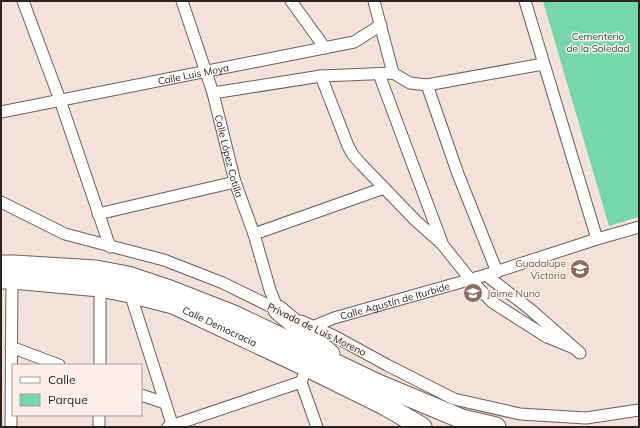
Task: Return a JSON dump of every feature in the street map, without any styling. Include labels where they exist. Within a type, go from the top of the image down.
[{"type":"highway","name":"Calle Democracia","points":[[5,275],[14,265],[96,270],[128,276],[170,290],[234,315],[378,384]]},
{"type":"highway","name":"Calle Democracia","points":[[5,275],[100,287],[173,304],[304,375],[384,405],[422,427]]},
{"type":"highway","points":[[278,310],[353,372]]},
{"type":"highway","points":[[268,332],[304,375],[348,379],[378,384],[462,418],[496,427]]},
{"type":"street","points":[[23,1],[60,100],[110,247]]},
{"type":"street","name":"Calle López Cotilla","points":[[182,1],[204,71],[213,93],[234,182],[254,234],[270,290],[278,310]]},
{"type":"street","points":[[291,1],[326,48]]},
{"type":"street","points":[[375,1],[393,73]]},
{"type":"street","points":[[525,1],[597,239]]},
{"type":"street","name":"Calle Luis Moya","points":[[1,112],[354,42],[381,25]]},
{"type":"street","points":[[213,93],[321,76],[393,73],[410,83],[427,85],[543,64]]},
{"type":"street","points":[[379,74],[442,244]]},
{"type":"street","points":[[321,76],[348,146],[353,155],[416,221],[442,244],[470,279],[492,302],[548,337],[577,350],[531,310],[486,275]]},
{"type":"street","points":[[427,85],[458,174],[497,272]]},
{"type":"street","points":[[98,214],[234,182]]},
{"type":"street","points":[[254,234],[384,188]]},
{"type":"street","name":"Privada de Luis Moreno","points":[[1,202],[65,234],[164,260],[223,283],[312,327],[336,337],[454,399],[520,414],[578,418],[639,410]]},
{"type":"street","name":"Calle Agustín de Iturbide","points":[[312,327],[334,318],[497,272],[597,239],[639,227]]},
{"type":"street","points":[[5,275],[11,347],[10,427]]},
{"type":"street","points":[[100,287],[100,364]]},
{"type":"street","points":[[130,293],[171,426],[304,375],[317,427]]},
{"type":"street","points":[[11,347],[56,364]]},
{"type":"street","points":[[142,394],[165,403]]},
{"type":"street","points":[[99,427],[100,416]]},
{"type":"green space","name":"Cementerio de la Soledad","points":[[543,1],[639,1],[639,217],[609,226]]},
{"type":"place","name":"Guadalupe Victoria","points":[[580,269]]},
{"type":"place","name":"Jaime Nuno","points":[[473,293]]}]
